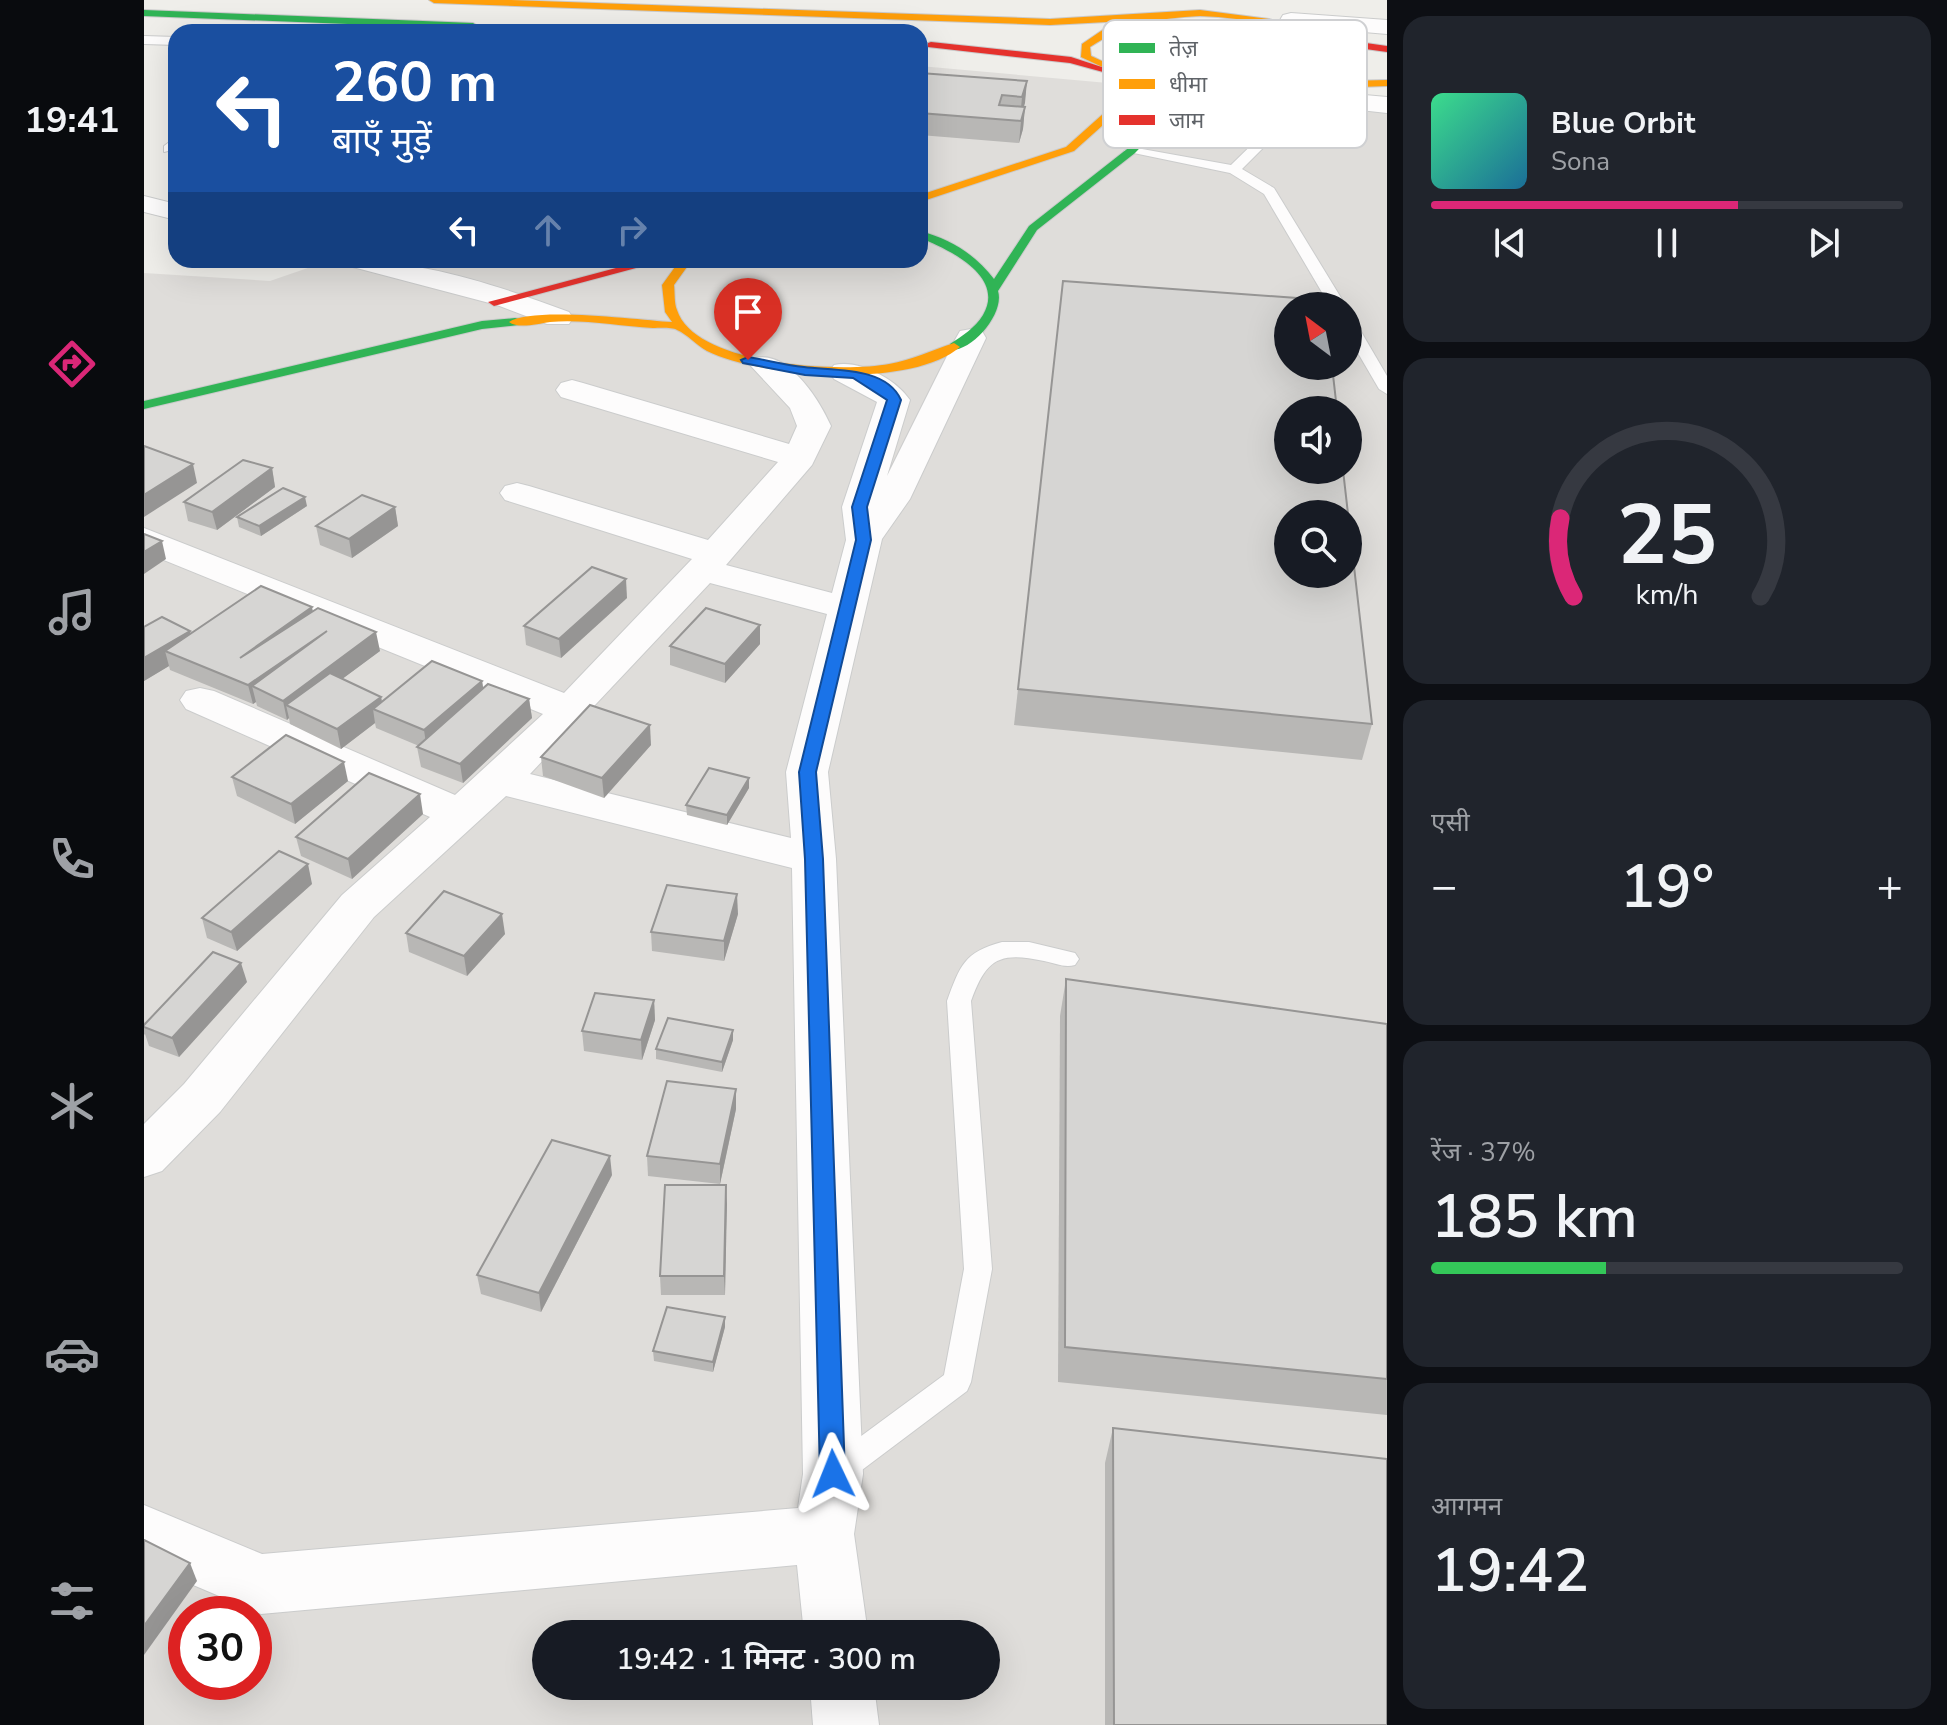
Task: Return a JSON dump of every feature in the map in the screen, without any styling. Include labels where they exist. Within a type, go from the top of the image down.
[{"type":"main road","points":[[434,0],[1050,22],[1230,16],[1270,10],[1294,14]]},
{"type":"main road","points":[[144,13],[418,24]]},
{"type":"main road","points":[[1230,16],[1260,20]]},
{"type":"main road","points":[[1138,20],[1148,17]]},
{"type":"main road","points":[[1103,31],[1093,34],[1085,46],[1086,57],[1103,69]]},
{"type":"main road","points":[[928,45],[1071,60],[1103,69]]},
{"type":"main road","points":[[1367,46],[1387,49]]},
{"type":"main road","points":[[1367,82],[1387,83]]},
{"type":"main road","points":[[928,197],[1070,149],[1103,119]]},
{"type":"main road","points":[[680,268],[667,286],[667,306],[680,326],[710,346],[766,365],[845,372],[910,363],[939,355],[971,338],[992,314],[994,288],[1033,228],[1134,148]]},
{"type":"main road","points":[[928,237],[958,249],[982,268],[994,288]]},
{"type":"main road","points":[[462,308],[629,268]]},
{"type":"main road","points":[[144,405],[482,325],[558,318],[680,326]]},
{"type":"street","points":[[1294,14],[1337,20]]},
{"type":"street","points":[[1367,24],[1387,27]]},
{"type":"street","points":[[1367,102],[1387,105]]},
{"type":"street","points":[[144,204],[168,210]]},
{"type":"street","points":[[390,268],[508,299],[558,318]]},
{"type":"street","points":[[864,540],[893,499],[971,338]]},
{"type":"street","points":[[144,1157],[202,1098],[358,906],[498,780],[661,617],[800,458],[814,426],[805,405],[766,365]]},
{"type":"street","points":[[834,1620],[824,1534],[833,1474],[814,859],[807,772],[864,540],[860,507],[894,400],[883,389],[845,372]]},
{"type":"street","points":[[572,390],[800,458]]},
{"type":"street","points":[[517,493],[847,608]]},
{"type":"street","points":[[144,539],[569,710]]},
{"type":"street","points":[[200,700],[459,813]]},
{"type":"street","points":[[498,780],[814,859]]},
{"type":"street","points":[[144,1534],[261,1584],[824,1534]]},
{"type":"street","points":[[843,1700],[846,1725]]},
{"type":"lane","points":[[144,40],[168,41]]},
{"type":"lane","points":[[1234,170],[1252,148]]},
{"type":"lane","points":[[1131,151],[1234,170],[1269,191],[1330,292]]},
{"type":"lane","points":[[1362,347],[1387,389]]},
{"type":"lane","points":[[833,1474],[957,1382],[978,1269],[959,1001],[972,967],[999,950],[1040,951],[1067,959]]},
{"type":"shaded area","points":[[928,67],[1103,82],[1103,148],[1367,148],[1367,106],[1387,108],[1387,1725],[144,1725],[144,273],[270,281],[308,268],[928,268]]},
{"type":"building","points":[[928,74],[1027,81],[1022,97],[1002,95],[999,105],[1025,107],[1021,121],[928,114]]},
{"type":"building","points":[[1063,281],[1274,296],[1274,380],[1334,380],[1335,396],[1274,396],[1274,484],[1345,484],[1346,500],[1274,500],[1274,588],[1356,588],[1372,724],[1018,689]]},
{"type":"building","points":[[144,446],[193,464],[144,495]]},
{"type":"building","points":[[243,460],[272,468],[212,512],[184,502]]},
{"type":"building","points":[[283,488],[305,497],[259,526],[237,517]]},
{"type":"building","points":[[362,495],[395,507],[349,539],[316,526]]},
{"type":"building","points":[[144,534],[162,541],[144,552]]},
{"type":"building","points":[[592,567],[626,579],[559,639],[524,626]]},
{"type":"building","points":[[261,586],[312,607],[240,658],[318,608],[376,632],[283,701],[252,686],[327,631],[248,685],[165,651]]},
{"type":"building","points":[[706,608],[760,625],[725,664],[670,646]]},
{"type":"building","points":[[162,617],[190,631],[144,658],[144,627]]},
{"type":"building","points":[[432,661],[482,681],[424,730],[373,709]]},
{"type":"building","points":[[330,673],[381,697],[337,729],[286,705]]},
{"type":"building","points":[[488,684],[529,699],[460,764],[417,747]]},
{"type":"building","points":[[590,705],[650,725],[602,778],[541,757]]},
{"type":"building","points":[[286,735],[344,762],[291,804],[232,777]]},
{"type":"building","points":[[709,768],[749,778],[727,815],[686,805]]},
{"type":"building","points":[[369,773],[420,794],[348,859],[296,837]]},
{"type":"building","points":[[279,851],[308,864],[231,932],[202,918]]},
{"type":"building","points":[[667,885],[737,894],[724,941],[651,932]]},
{"type":"building","points":[[444,891],[502,914],[464,956],[406,933]]},
{"type":"building","points":[[213,952],[241,963],[172,1038],[144,1027],[144,1025]]},
{"type":"building","points":[[1066,979],[1387,1024],[1387,1379],[1065,1347]]},
{"type":"building","points":[[595,993],[654,1000],[641,1040],[582,1031]]},
{"type":"building","points":[[668,1018],[733,1030],[722,1062],[656,1049]]},
{"type":"building","points":[[667,1081],[736,1089],[720,1164],[647,1156]]},
{"type":"building","points":[[552,1140],[610,1156],[539,1293],[477,1275]]},
{"type":"building","points":[[665,1185],[726,1185],[724,1276],[660,1276]]},
{"type":"building","points":[[667,1307],[725,1317],[713,1362],[653,1351]]},
{"type":"building","points":[[1113,1428],[1387,1459],[1387,1725],[1114,1725]]},
{"type":"building","points":[[144,1540],[190,1563],[144,1626]]},
{"type":"traffic: fast","points":[[144,13],[422,24]]},
{"type":"traffic: fast","points":[[994,288],[1033,228],[1134,148]]},
{"type":"traffic: fast","points":[[928,237],[962,253],[978,267],[990,281],[994,297],[991,313],[978,330],[954,347]]},
{"type":"traffic: fast","points":[[144,405],[482,325],[515,322]]},
{"type":"traffic: slow","points":[[434,0],[1050,22],[1148,17]]},
{"type":"traffic: slow","points":[[1140,20],[1200,13],[1260,20]]},
{"type":"traffic: slow","points":[[1103,34],[1085,46],[1086,57],[1103,65]]},
{"type":"traffic: slow","points":[[1367,82],[1387,83]]},
{"type":"traffic: slow","points":[[928,196],[1070,149],[1103,119]]},
{"type":"traffic: slow","points":[[680,268],[668,285],[671,312],[686,332],[711,348],[743,359],[812,370],[866,371],[911,363],[954,347]]},
{"type":"traffic: slow","points":[[515,322],[558,318],[680,326]]},
{"type":"traffic: jam","points":[[931,45],[1071,60],[1103,69]]},
{"type":"traffic: jam","points":[[1367,46],[1387,49]]},
{"type":"traffic: jam","points":[[494,302],[628,268]]},
{"type":"route","points":[[748,360],[805,371],[856,374],[891,393],[894,400],[891,418],[860,507],[864,540],[807,772],[814,859],[833,1474]]}]
